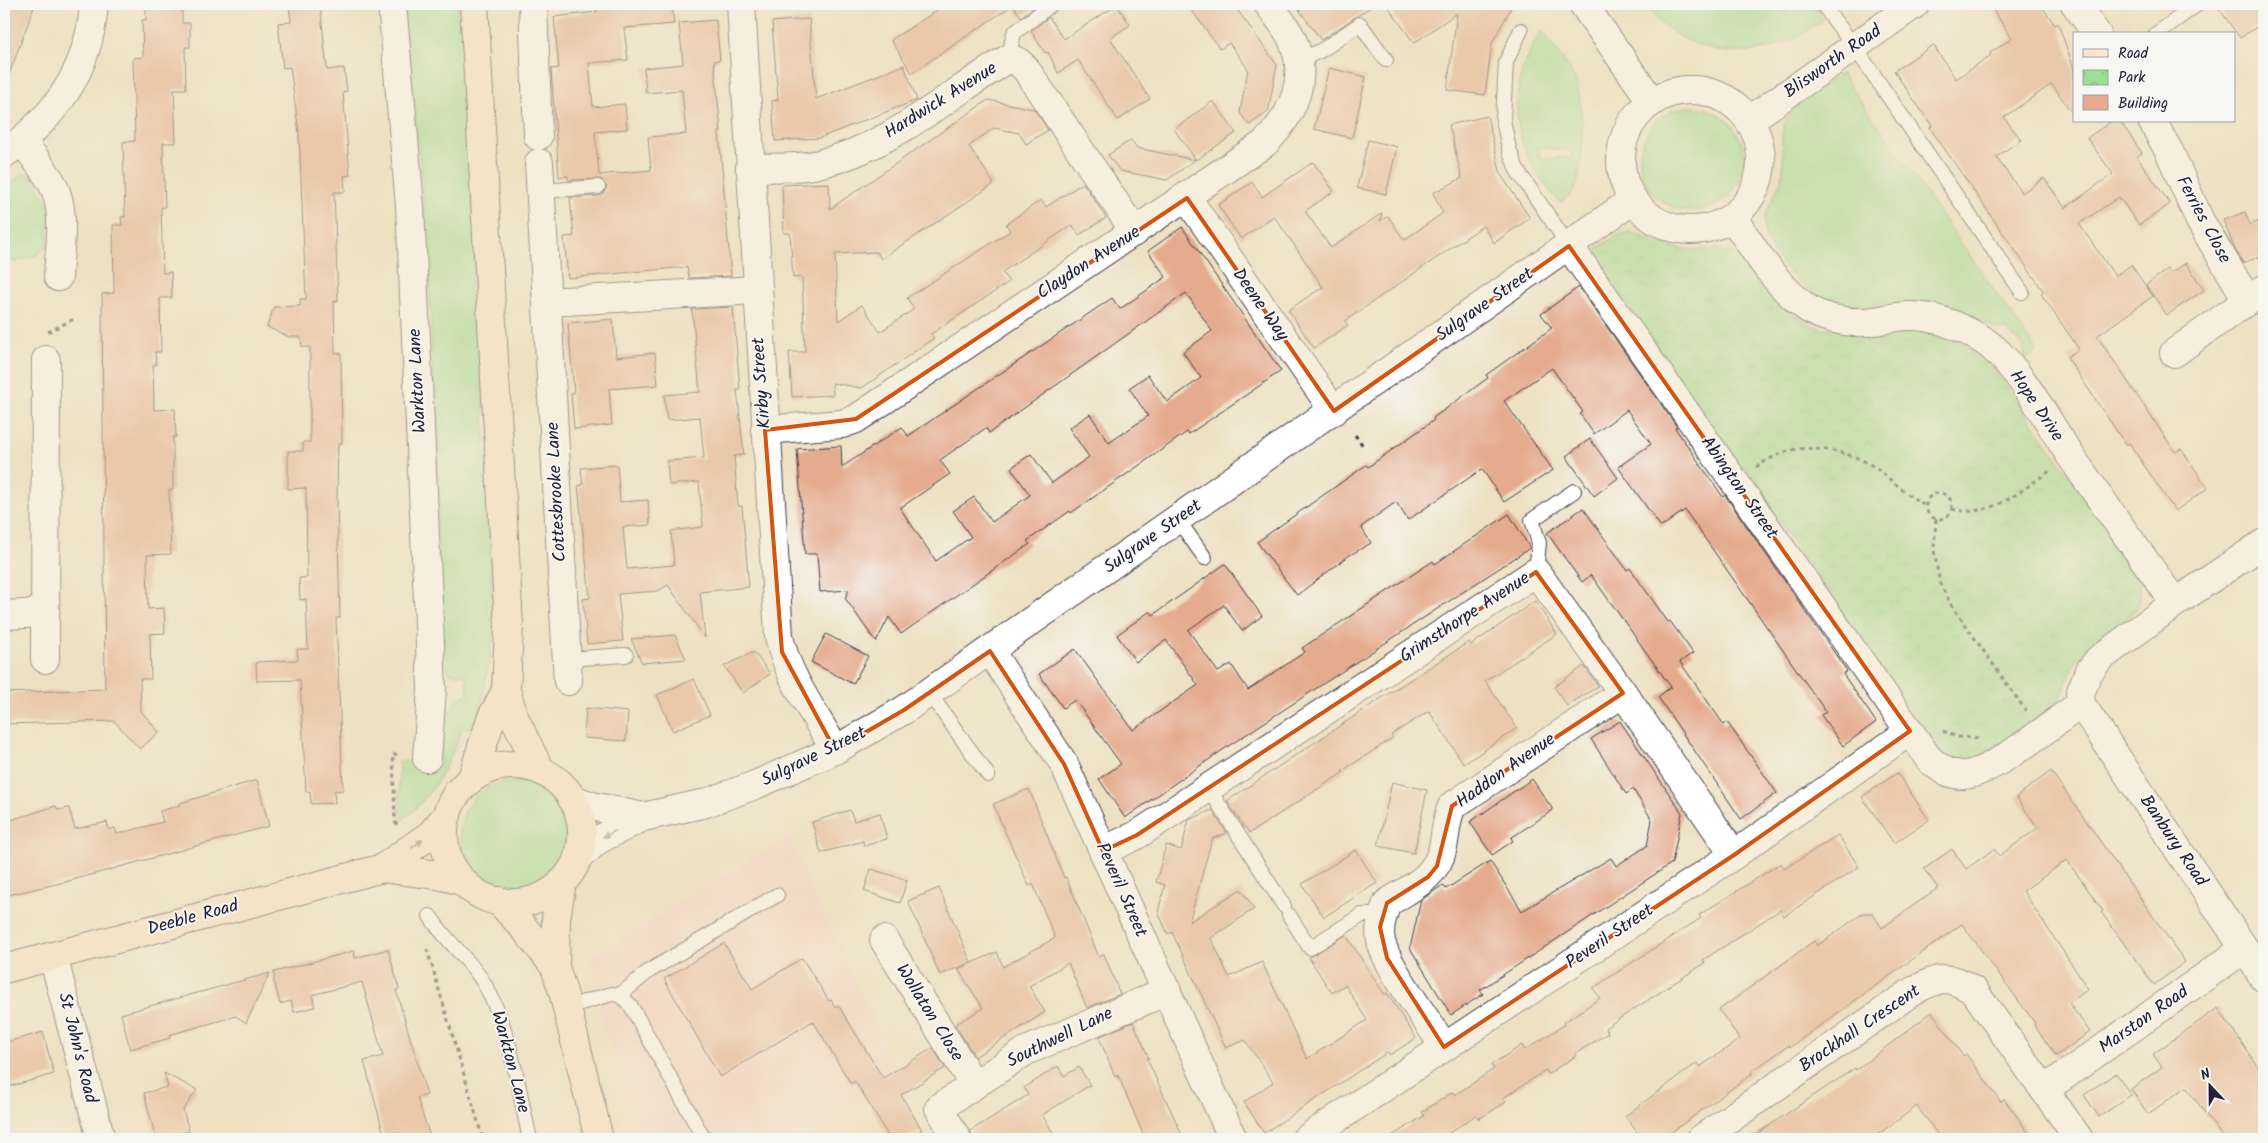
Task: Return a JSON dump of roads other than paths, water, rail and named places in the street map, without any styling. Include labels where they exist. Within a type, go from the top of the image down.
[{"type":"street","points":[[58,277],[61,210],[53,184],[13,148],[46,119],[64,95],[86,48],[94,4]]},
{"type":"street","name":"Warkton Lane","points":[[392,4],[411,216],[432,689],[427,758]]},
{"type":"street","points":[[474,4],[509,626],[506,690],[514,716],[540,770]]},
{"type":"street","name":"Cottesbrooke Lane","points":[[533,4],[541,191],[567,670]]},
{"type":"street","name":"Kirby Street","points":[[741,4],[756,290],[779,636],[782,652],[791,672],[835,750]]},
{"type":"street","name":"Claydon Avenue","points":[[765,430],[842,424],[856,419],[1266,144],[1282,125],[1297,95],[1299,80],[1298,61],[1291,37],[1268,4]]},
{"type":"street","points":[[1583,4],[1652,102]]},
{"type":"street","name":"Blisworth Road","points":[[1750,120],[1915,4]]},
{"type":"street","points":[[2075,4],[2096,32]]},
{"type":"street","name":"Hardwick Avenue","points":[[750,168],[818,164],[855,152],[901,129],[1008,59],[1017,61],[1025,68],[1135,232]]},
{"type":"street","points":[[1698,90],[1721,96],[1750,120],[1761,153],[1759,177],[1751,197],[1733,218],[1717,225],[1695,230],[1673,228],[1652,218],[1634,200],[1625,184],[1621,162],[1624,140],[1634,118],[1652,102],[1674,92],[1698,90]]},
{"type":"street","name":"Ferries Close","points":[[2153,122],[2170,153],[2200,221],[2256,295]]},
{"type":"street","name":"Deene Way","points":[[1187,198],[1334,411]]},
{"type":"street","name":"Sulgrave Street","points":[[578,857],[598,840],[643,817],[706,803],[755,785],[835,750],[904,710],[1634,200]]},
{"type":"street","name":"Hope Drive","points":[[1733,218],[1764,264],[1786,290],[1808,308],[1832,318],[1864,322],[1912,316],[1951,323],[1982,340],[2012,369],[2071,457],[2175,603]]},
{"type":"street","name":"Abington Street","points":[[1569,246],[1929,758],[1939,767],[1946,771],[1965,775],[1975,773],[1997,763],[2040,731],[2082,704]]},
{"type":"street","points":[[547,302],[756,290]]},
{"type":"street","points":[[2174,353],[2256,295]]},
{"type":"street","points":[[45,659],[46,360]]},
{"type":"street","points":[[2082,704],[2080,694],[2088,673],[2099,659],[2175,603],[2264,542]]},
{"type":"street","name":"Grimsthorpe Avenue","points":[[1103,851],[1137,835],[1209,789],[1372,678],[1536,572],[1734,856]]},
{"type":"street","points":[[4,615],[44,613]]},
{"type":"street","name":"Peveril Street","points":[[990,651],[1064,764],[1232,1139]]},
{"type":"street","points":[[472,778],[491,719],[506,690]]},
{"type":"street","name":"Haddon Avenue","points":[[1383,915],[1387,903],[1428,878],[1437,866],[1443,849],[1448,816],[1452,806],[1622,693]]},
{"type":"street","name":"Banbury Road","points":[[2082,704],[2264,978]]},
{"type":"street","name":"Peveril Street","points":[[1306,1139],[1734,856],[1910,730]]},
{"type":"street","points":[[505,765],[528,766],[552,776],[572,799],[578,808],[582,827],[578,857],[568,876],[552,891],[533,900],[509,904],[488,899],[466,886],[453,869],[446,853],[444,825],[453,798],[472,778],[484,771],[505,765]]},
{"type":"street","name":"Sulgrave Street","points":[[572,799],[592,806],[643,817]]},
{"type":"street","name":"Deeble Road","points":[[4,969],[383,868],[431,834],[447,815]]},
{"type":"street","name":"Deeble Road","points":[[383,868],[462,880]]},
{"type":"street","points":[[562,882],[556,912],[555,967],[567,1007],[599,1139]]},
{"type":"street","points":[[499,901],[524,928],[555,967]]},
{"type":"street","points":[[1383,915],[1381,941],[1387,958],[1444,1047]]},
{"type":"street","name":"Wollaton Close","points":[[884,940],[974,1085]]},
{"type":"street","name":"Marston Road","points":[[2044,1090],[2244,949]]},
{"type":"street","name":"St John's Road","points":[[53,956],[101,1139]]},
{"type":"street","name":"Brockhall Crescent","points":[[1702,1139],[1913,991],[1934,980],[1956,979],[1974,991],[2079,1139]]},
{"type":"street","name":"Southwell Lane","points":[[957,1139],[939,1108],[1011,1059],[1054,1037],[1166,991]]},
{"type":"lane","points":[[1008,59],[1014,33],[1052,4]]},
{"type":"lane","points":[[1822,4],[1854,46],[2022,292]]},
{"type":"lane","points":[[2159,32],[2198,4]]},
{"type":"lane","points":[[1298,61],[1322,50],[1360,24],[1386,60]]},
{"type":"lane","points":[[1521,30],[1506,62],[1503,119],[1509,149],[1517,170],[1569,246]]},
{"type":"lane","points":[[541,191],[598,187]]},
{"type":"lane","points":[[1536,572],[1539,543],[1532,520],[1574,492]]},
{"type":"lane","points":[[1178,520],[1205,558]]},
{"type":"lane","points":[[567,670],[626,655]]},
{"type":"lane","points":[[930,693],[988,775]]},
{"type":"lane","points":[[1209,789],[1310,948],[1362,916],[1383,915]]},
{"type":"lane","points":[[620,995],[649,971],[777,895]]},
{"type":"lane","name":"Warkton Lane","points":[[430,916],[452,946],[477,972],[497,1011],[507,1038],[530,1139]]},
{"type":"lane","points":[[567,1007],[612,994],[620,995],[631,1006],[704,1139]]}]
